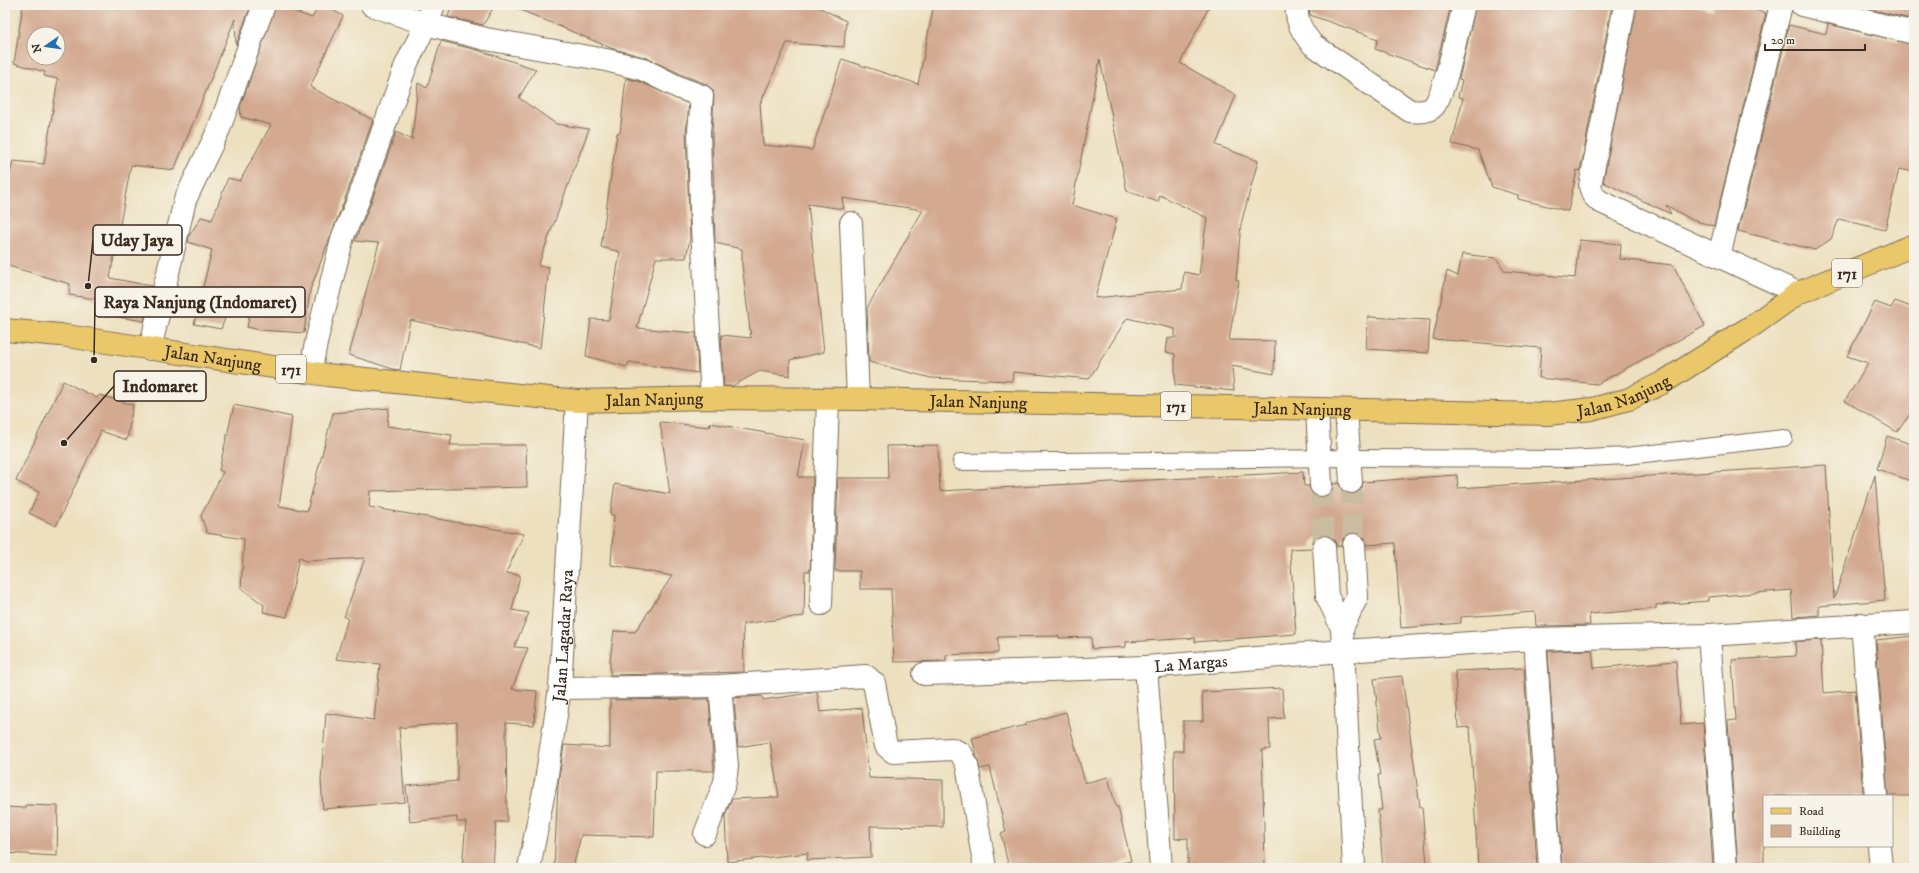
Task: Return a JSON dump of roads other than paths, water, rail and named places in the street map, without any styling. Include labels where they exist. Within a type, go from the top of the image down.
[{"type":"main road","name":"Jalan Nanjung","points":[[5,330],[60,335],[310,372],[577,401],[712,398],[828,399],[1548,414],[1592,409],[1629,399],[1662,383],[1752,326],[1790,298],[1914,245]]},
{"type":"street","points":[[150,349],[185,200],[219,129],[264,5]]},
{"type":"street","points":[[372,5],[430,15],[486,38],[606,60],[642,69],[680,88],[702,96],[699,132],[701,211],[712,398]]},
{"type":"street","points":[[1297,5],[1296,10],[1300,30],[1312,44],[1410,111],[1422,112],[1433,107],[1441,91],[1464,5]]},
{"type":"street","points":[[1625,5],[1590,186],[1593,195],[1599,201],[1719,256],[1790,298]]},
{"type":"street","points":[[1719,256],[1781,5]]},
{"type":"street","points":[[1802,5],[1914,33]]},
{"type":"street","points":[[310,372],[343,236],[358,201],[406,65],[430,15]]},
{"type":"street","points":[[850,223],[858,400]]},
{"type":"street","points":[[821,604],[828,399]]},
{"type":"street","name":"Jalan Lagadar Raya","points":[[529,868],[546,781],[560,688],[577,401]]},
{"type":"street","points":[[1317,409],[1321,485]]},
{"type":"street","points":[[1346,410],[1351,482]]},
{"type":"street","points":[[1342,628],[1358,597],[1354,545]]},
{"type":"street","points":[[1324,547],[1327,596],[1342,628],[1354,868]]},
{"type":"street","name":"La Margas","points":[[1160,868],[1146,667],[1343,651],[1535,639],[1709,635],[1862,624],[1914,622]]},
{"type":"street","points":[[1862,624],[1876,795]]},
{"type":"street","points":[[1709,635],[1726,868]]},
{"type":"street","points":[[1535,639],[1550,868]]},
{"type":"street","points":[[924,674],[1146,667]]},
{"type":"street","points":[[560,688],[720,686],[866,676],[874,683],[886,746],[893,752],[952,749],[961,753],[966,765],[985,868]]},
{"type":"street","points":[[705,834],[725,782],[727,766],[720,686]]},
{"type":"street","points":[[1880,847],[1881,868]]},
{"type":"lane","points":[[960,462],[1349,458],[1566,459],[1627,456],[1784,438]]},
{"type":"tunnel","points":[[1351,482],[1354,545]]},
{"type":"tunnel","points":[[1321,485],[1324,547]]},
{"type":"place","name":"Uday Jaya","points":[[88,286]]},
{"type":"place","name":"Raya Nanjung (Indomaret)","points":[[94,360]]},
{"type":"place","name":"Indomaret","points":[[64,443]]}]
